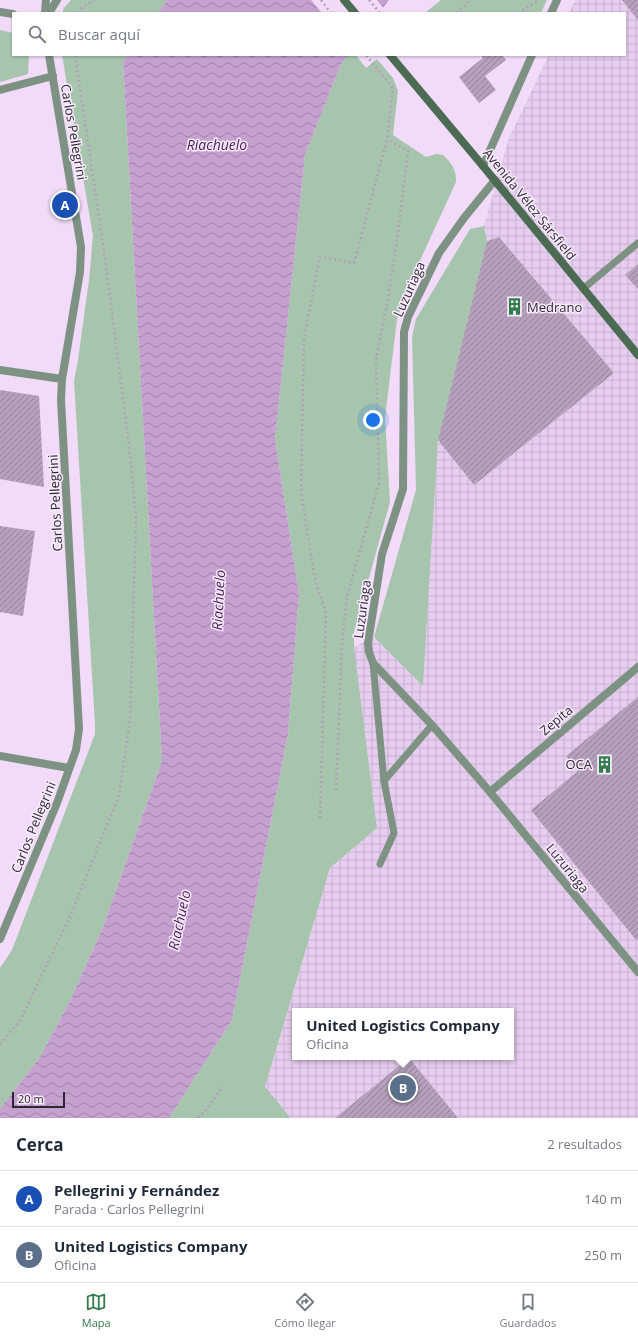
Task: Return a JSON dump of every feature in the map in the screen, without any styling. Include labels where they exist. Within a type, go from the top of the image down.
[{"type":"main road","points":[[344,0],[354,12]]},
{"type":"main road","name":"Avenida Vélez Sársfield","points":[[391,56],[495,180],[638,355]]},
{"type":"street","points":[[45,12],[46,0]]},
{"type":"street","points":[[50,12],[57,0]]},
{"type":"street","points":[[551,12],[557,0]]},
{"type":"street","points":[[0,12],[12,14]]},
{"type":"street","name":"Carlos Pellegrini","points":[[0,939],[57,803],[76,750],[79,729],[62,379],[80,272],[81,247],[53,76],[48,56]]},
{"type":"street","points":[[483,166],[532,56]]},
{"type":"street","points":[[0,90],[53,76]]},
{"type":"street","name":"Luzuriaga","points":[[495,180],[464,218],[439,253],[408,317],[404,332],[403,489],[382,554],[368,643],[369,652],[373,663],[432,725],[490,792],[638,972]]},
{"type":"street","points":[[0,370],[62,379]]},
{"type":"street","name":"Zepita","points":[[490,792],[638,667]]},
{"type":"street","points":[[0,756],[69,768]]},
{"type":"lane","points":[[584,288],[638,243]]},
{"type":"lane","points":[[373,663],[384,781],[394,833],[380,864]]},
{"type":"lane","points":[[384,781],[432,725]]},
{"type":"path","points":[[79,12],[83,7],[94,0]]},
{"type":"path","points":[[321,0],[330,12]]},
{"type":"path","points":[[369,0],[379,12]]},
{"type":"path","points":[[457,12],[471,0]]},
{"type":"path","points":[[520,12],[539,0]]},
{"type":"path","points":[[0,1044],[20,1021],[72,912],[119,795],[130,720],[136,518],[129,445],[106,258],[74,56]]},
{"type":"path","points":[[320,818],[326,613],[315,580],[301,494],[304,338],[320,257],[354,263],[387,139],[393,88],[367,56]]},
{"type":"path","points":[[336,790],[342,642],[348,597],[379,483],[376,358],[387,304],[398,233],[408,150],[387,139]]},
{"type":"path","points":[[198,1118],[206,1110],[223,1086]]},
{"type":"shaded area","points":[[575,0],[638,0],[638,1118],[291,1118],[265,1088],[330,868],[377,828],[354,647],[374,637],[423,685],[438,440],[487,241],[484,226],[509,138],[549,56],[626,56],[626,12],[569,12]]},
{"type":"green space","points":[[71,0],[167,0],[159,12],[62,12]]},
{"type":"green space","points":[[441,0],[547,0],[541,12],[426,12]]},
{"type":"green space","points":[[0,30],[12,33],[12,56],[29,56],[28,74],[0,82]]},
{"type":"green space","points":[[62,56],[127,56],[123,61],[162,761],[103,927],[70,1001],[40,1057],[0,1109],[0,968],[12,950],[95,734],[74,381],[89,280],[93,236]]},
{"type":"green space","points":[[347,56],[357,56],[366,68],[377,59],[393,78],[398,91],[393,135],[426,157],[436,154],[443,155],[449,161],[456,174],[456,182],[410,282],[397,319],[385,418],[390,502],[354,632],[354,647],[377,828],[330,868],[265,1087],[290,1117],[169,1118],[232,1020],[288,734],[299,594],[275,439],[305,155],[341,64]]},
{"type":"green space","points":[[484,226],[487,241],[438,440],[423,686],[374,637],[416,490],[412,337],[416,319],[470,229]]},
{"type":"water","points":[[167,0],[389,0],[380,12],[159,12]]},
{"type":"water","name":"Riachuelo","points":[[127,56],[347,56],[341,64],[305,155],[275,439],[299,594],[288,734],[232,1020],[169,1118],[0,1118],[0,1109],[40,1057],[70,1001],[103,927],[162,761],[123,61]]},
{"type":"pier","points":[[311,0],[377,0],[384,9],[382,12],[321,12]]},
{"type":"building","points":[[622,0],[638,0],[638,20]]},
{"type":"building","points":[[482,56],[503,56],[506,60],[485,76],[496,90],[479,103],[459,77],[483,58]]},
{"type":"building","name":"Medrano","points":[[499,237],[614,373],[474,485],[438,440],[487,241]]},
{"type":"building","points":[[638,264],[638,289],[625,275]]},
{"type":"building","points":[[0,390],[39,396],[44,487],[0,479]]},
{"type":"building","points":[[0,526],[35,531],[23,616],[0,612]]},
{"type":"building","points":[[638,697],[638,939],[636,940],[531,810],[578,771],[566,756]]},
{"type":"building","points":[[407,1060],[411,1060],[458,1118],[335,1118]]},
{"type":"place","name":"Pellegrini y Fernández","points":[[65,205]]},
{"type":"place","name":"Medrano","points":[[514,307]]},
{"type":"place","name":"OCA","points":[[605,764]]},
{"type":"place","name":"United Logistics Company","points":[[403,1088]]}]
